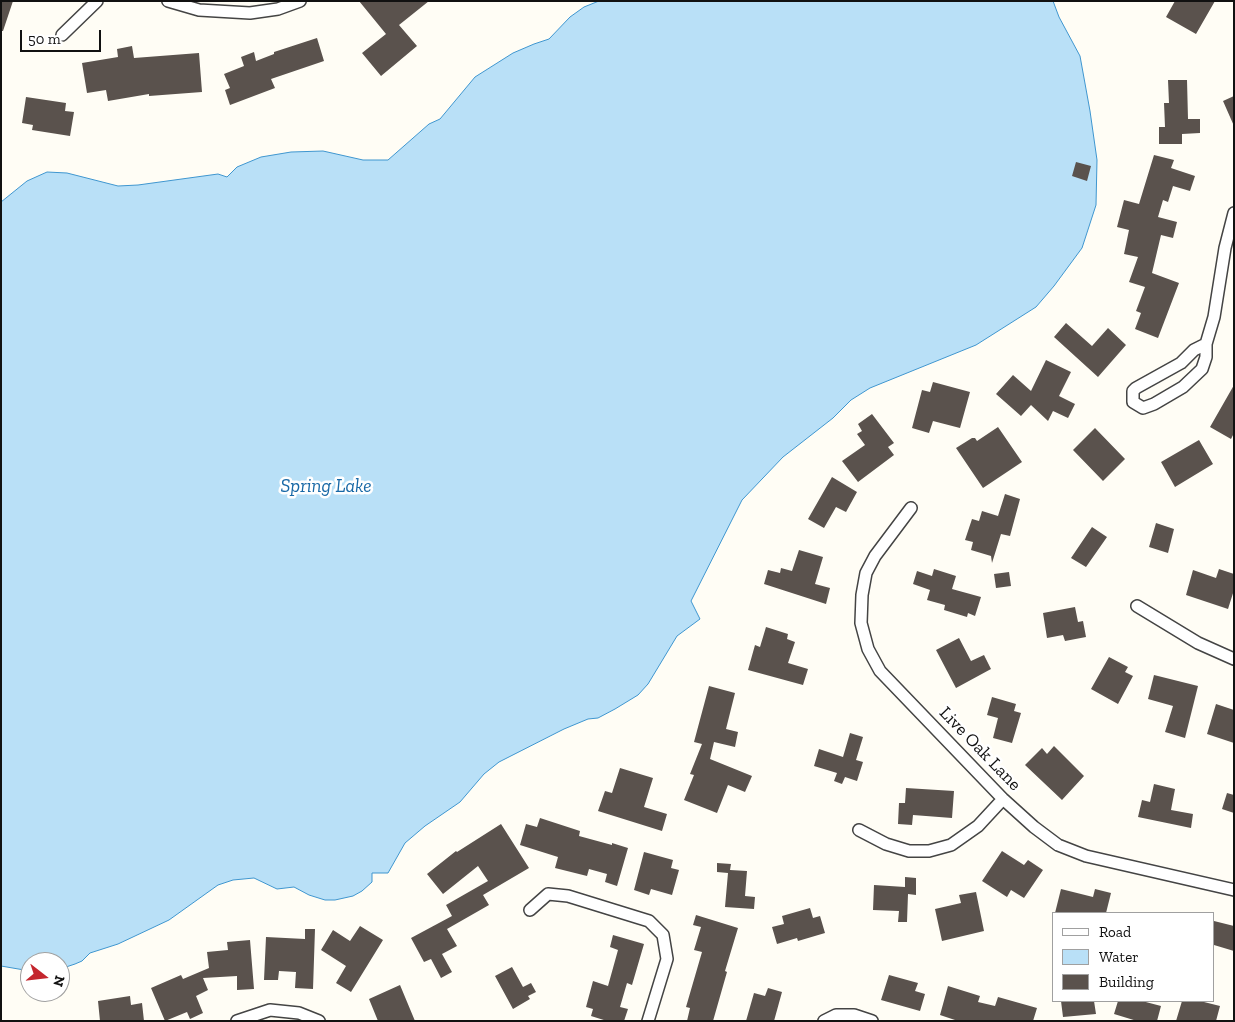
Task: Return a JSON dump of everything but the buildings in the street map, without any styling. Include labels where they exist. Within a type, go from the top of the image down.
[{"type":"street","points":[[62,35],[97,1]]},
{"type":"street","points":[[168,1],[198,10],[226,12],[278,9],[300,1]]},
{"type":"street","points":[[1206,344],[1194,350],[1181,363],[1133,390],[1133,402],[1143,408],[1154,404],[1183,387],[1202,369],[1206,357],[1206,344],[1214,318],[1225,248],[1234,213]]},
{"type":"street","name":"Live Oak Lane","points":[[911,508],[875,556],[866,573],[862,595],[861,623],[868,649],[880,671],[1004,799],[1034,827],[1058,845],[1086,856],[1234,890]]},
{"type":"street","points":[[1137,606],[1198,643],[1234,659]]},
{"type":"street","points":[[859,830],[886,844],[909,851],[929,851],[951,845],[978,826],[1004,799]]},
{"type":"street","points":[[530,910],[548,894],[568,896],[649,921],[663,935],[667,959],[648,1021]]},
{"type":"street","points":[[237,1021],[270,1010],[299,1013],[319,1021]]},
{"type":"street","points":[[824,1021],[836,1015],[854,1015],[872,1021]]},
{"type":"water","name":"Spring Lake","points":[[599,1],[1053,1],[1059,17],[1080,56],[1097,160],[1096,205],[1082,248],[1036,307],[976,345],[870,388],[851,400],[833,418],[783,457],[742,500],[691,601],[700,619],[677,636],[648,684],[638,695],[598,718],[588,719],[564,729],[499,762],[484,774],[460,802],[425,826],[405,843],[388,873],[372,873],[372,882],[362,891],[353,896],[325,900],[309,895],[294,887],[277,889],[254,878],[233,880],[218,885],[169,920],[118,944],[90,953],[82,961],[75,964],[70,966],[70,952],[20,952],[20,969],[1,966],[1,202],[27,181],[47,172],[67,173],[118,186],[218,174],[227,177],[237,167],[261,157],[291,152],[323,151],[363,160],[388,160],[429,124],[440,119],[475,77],[513,53],[549,39],[570,17],[584,7]]}]
